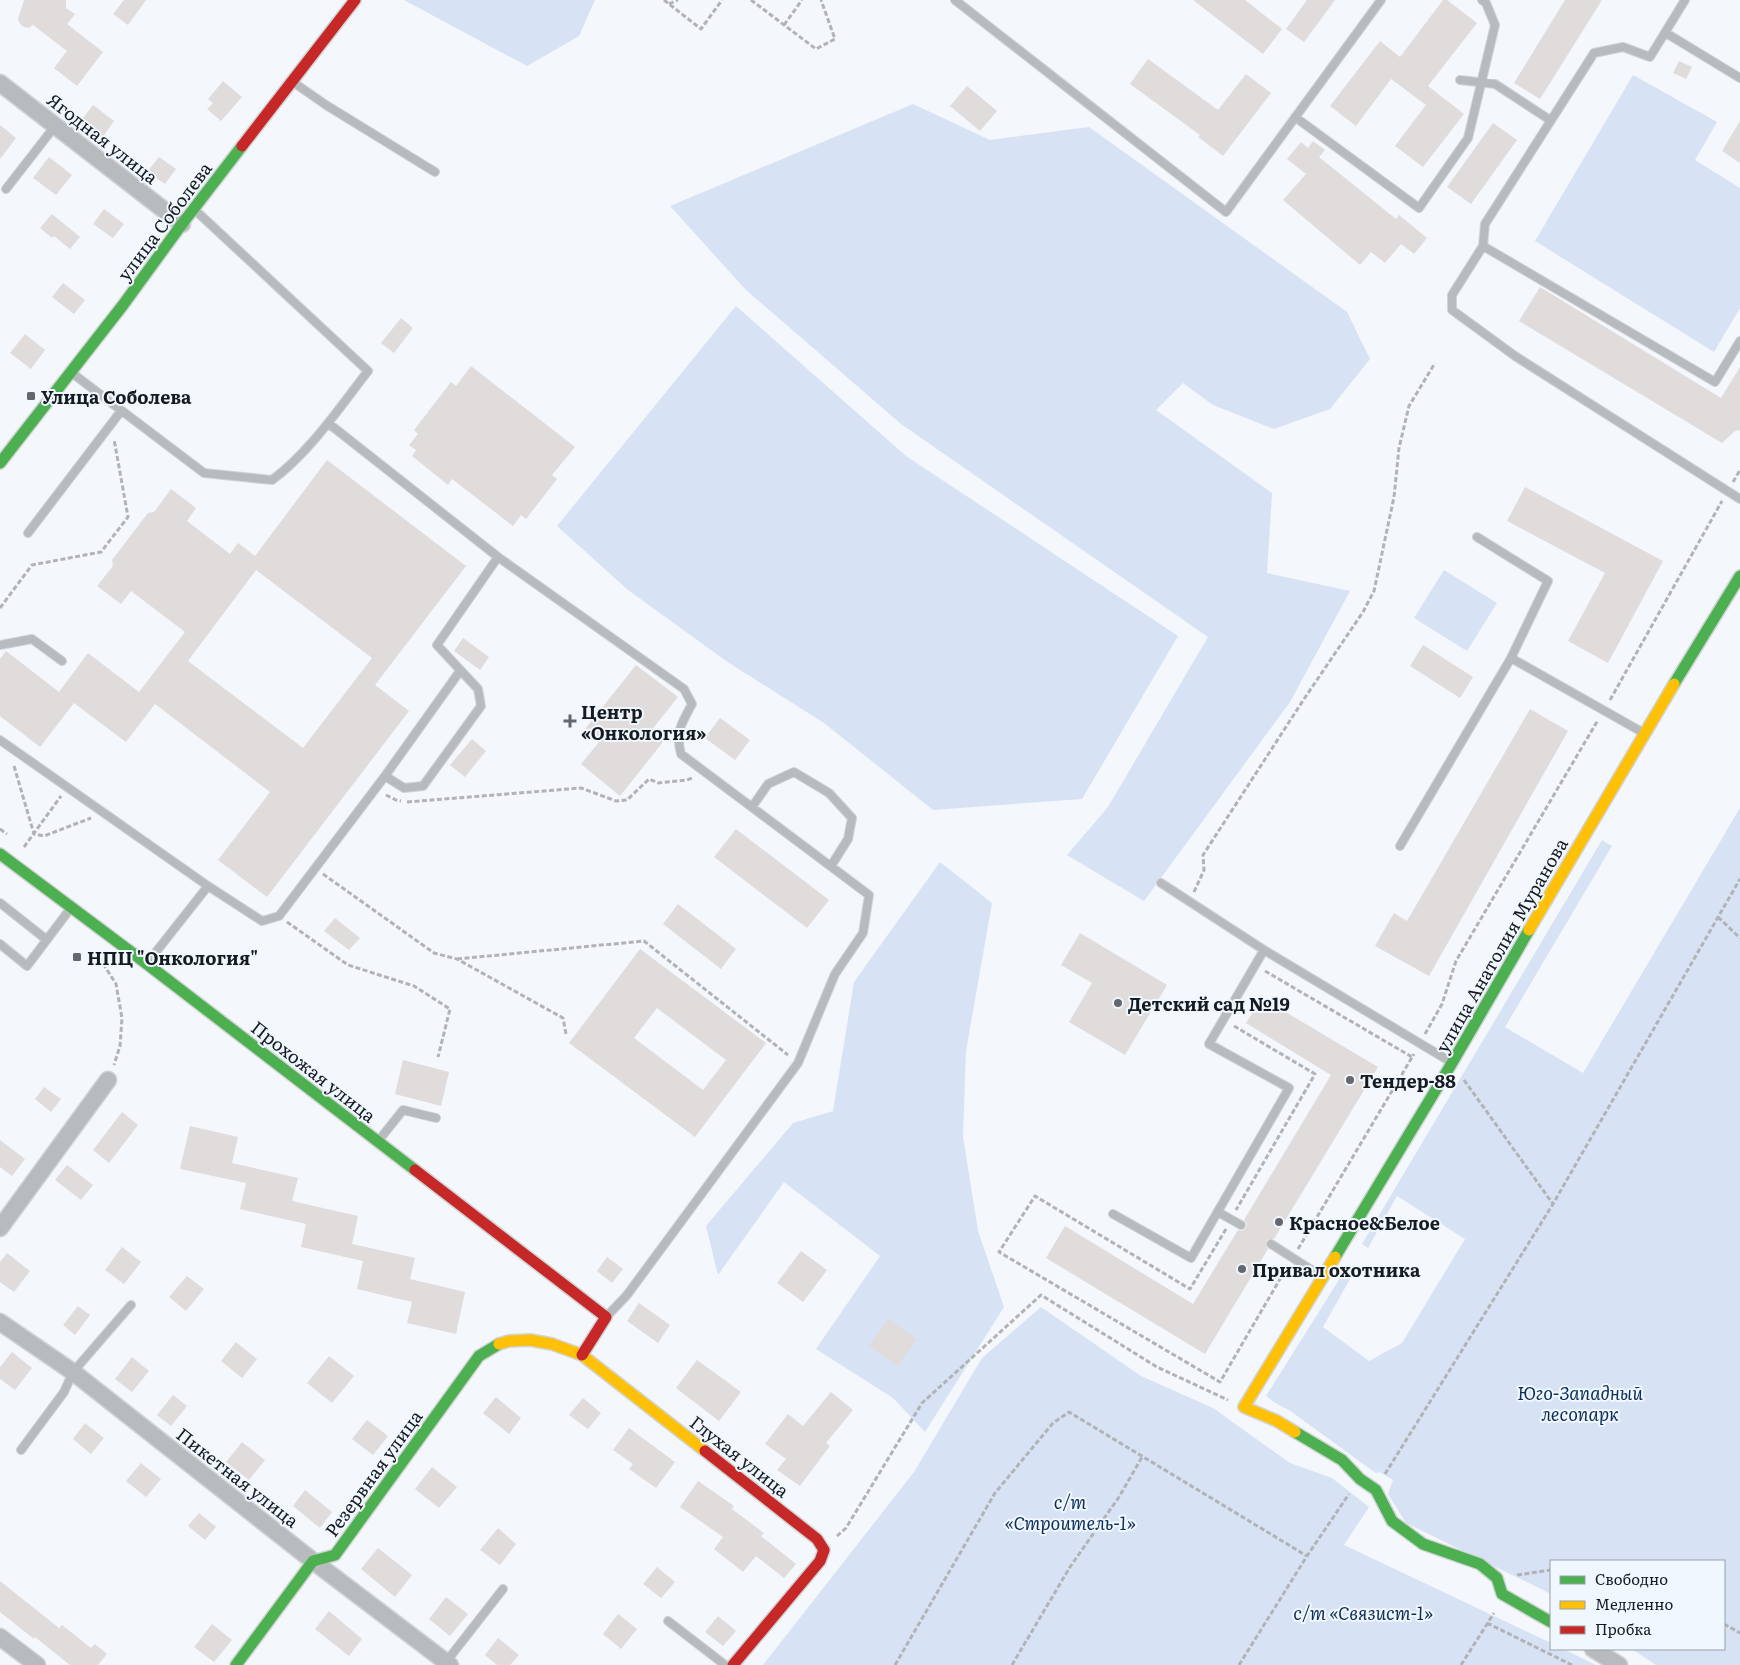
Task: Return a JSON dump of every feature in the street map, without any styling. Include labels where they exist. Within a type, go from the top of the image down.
[{"type":"street","name":"улица Соболева","points":[[0,463],[356,0]]},
{"type":"street","name":"Ягодная улица","points":[[0,84],[182,224]]},
{"type":"street","name":"улица Анатолия Муранова","points":[[1244,1407],[1452,1063],[1644,733],[1740,576]]},
{"type":"street","name":"Прохожая улица","points":[[0,854],[147,964],[606,1317]]},
{"type":"street","points":[[0,1228],[108,1080]]},
{"type":"street","points":[[582,1355],[606,1317]]},
{"type":"street","name":"Пикетная улица","points":[[0,1322],[73,1372],[313,1561],[448,1663]]},
{"type":"street","name":"Глухая улица","points":[[500,1343],[515,1340],[535,1340],[556,1344],[582,1355],[816,1538],[824,1550]]},
{"type":"street","name":"Резервная улица","points":[[313,1561],[335,1555],[479,1356],[500,1343]]},
{"type":"street","points":[[1244,1407],[1277,1421],[1342,1460],[1360,1480],[1376,1490],[1392,1521],[1423,1544],[1480,1564],[1496,1578],[1502,1594],[1550,1621]]},
{"type":"street","points":[[733,1665],[820,1561],[824,1550]]},
{"type":"street","points":[[236,1665],[313,1561]]},
{"type":"street","points":[[0,1637],[37,1665]]},
{"type":"street","points":[[1595,1650],[1619,1665]]},
{"type":"lane","points":[[955,0],[1226,212],[1380,0]]},
{"type":"lane","points":[[1295,117],[1419,208],[1468,138],[1495,25],[1486,3],[1482,0]]},
{"type":"lane","points":[[1684,0],[1650,58],[1623,47],[1594,53],[1484,224],[1483,246],[1452,295],[1452,310],[1515,356],[1740,499]]},
{"type":"lane","points":[[1666,33],[1740,78]]},
{"type":"lane","points":[[1460,80],[1494,84],[1550,120]]},
{"type":"lane","points":[[292,81],[435,172]]},
{"type":"lane","points":[[6,189],[56,126]]},
{"type":"lane","points":[[71,372],[121,412],[204,473],[272,480],[286,470],[328,423],[368,370],[194,209]]},
{"type":"lane","points":[[1483,246],[1715,382],[1740,341]]},
{"type":"lane","points":[[28,534],[121,412]]},
{"type":"lane","points":[[328,423],[498,557],[684,689],[692,704],[681,725],[678,739],[681,754],[869,895],[863,932],[835,974],[798,1063],[628,1295],[606,1317]]},
{"type":"lane","points":[[1400,846],[1511,658],[1548,581],[1478,537]]},
{"type":"lane","points":[[385,776],[404,788],[423,786],[481,706],[478,689],[437,645],[498,557]]},
{"type":"lane","points":[[0,645],[32,639],[62,660]]},
{"type":"lane","points":[[1511,658],[1644,733]]},
{"type":"lane","points":[[0,740],[208,886],[262,921],[279,916],[385,776],[460,671]]},
{"type":"lane","points":[[752,807],[768,784],[794,772],[828,793],[852,818],[848,839],[831,866]]},
{"type":"lane","points":[[1161,883],[1264,950],[1420,1042],[1452,1063]]},
{"type":"lane","points":[[147,964],[208,886]]},
{"type":"lane","points":[[0,903],[47,940]]},
{"type":"lane","points":[[0,944],[27,966],[71,908]]},
{"type":"lane","points":[[1113,1214],[1191,1258],[1289,1088],[1209,1044],[1264,950]]},
{"type":"lane","points":[[378,1142],[403,1110],[436,1118]]},
{"type":"lane","points":[[1218,1212],[1241,1225]]},
{"type":"lane","points":[[1271,1244],[1323,1278]]},
{"type":"lane","points":[[21,1450],[64,1392],[73,1372],[131,1305]]},
{"type":"lane","points":[[448,1663],[503,1589]]},
{"type":"lane","points":[[668,1621],[724,1665]]},
{"type":"path","points":[[664,0],[701,29],[722,0]]},
{"type":"path","points":[[670,4],[678,0]]},
{"type":"path","points":[[751,0],[816,49],[835,38],[821,0]]},
{"type":"path","points":[[784,25],[802,0]]},
{"type":"path","points":[[1190,902],[1204,870],[1203,855],[1363,612],[1374,591],[1394,497],[1400,448],[1408,406],[1435,363]]},
{"type":"path","points":[[0,608],[32,565],[101,552],[128,517],[112,422]]},
{"type":"path","points":[[1233,1025],[1315,1074],[1190,1289],[1035,1196],[999,1252],[1220,1382],[1412,1057],[1442,1004],[1456,962],[1604,711],[1740,470]]},
{"type":"path","points":[[8,746],[34,834]]},
{"type":"path","points":[[374,789],[396,800],[410,802],[581,788],[616,801],[621,801],[627,800],[649,779],[658,783],[687,780],[705,772]]},
{"type":"path","points":[[25,848],[67,787]]},
{"type":"path","points":[[34,834],[44,836],[105,812]]},
{"type":"path","points":[[315,868],[434,953],[457,959],[563,1018],[566,1034]]},
{"type":"path","points":[[1376,1490],[1553,1204],[1740,879]]},
{"type":"path","points":[[279,916],[348,965],[414,986],[450,1009],[438,1057]]},
{"type":"path","points":[[1718,917],[1740,938]]},
{"type":"path","points":[[457,959],[644,941],[798,1063]]},
{"type":"path","points":[[89,945],[116,984],[122,1018],[120,1046],[108,1080]]},
{"type":"path","points":[[1261,978],[1265,971],[1412,1057]]},
{"type":"path","points":[[1452,1063],[1553,1204]]},
{"type":"path","points":[[824,1550],[846,1528],[922,1403],[1041,1295],[1157,1367],[1244,1407]]},
{"type":"path","points":[[895,1665],[995,1493],[1053,1423],[1069,1412],[1307,1556]]},
{"type":"path","points":[[1012,1665],[1070,1567],[1119,1497],[1142,1457]]},
{"type":"path","points":[[1239,1665],[1307,1556],[1360,1480]]},
{"type":"path","points":[[1496,1578],[1550,1570]]},
{"type":"path","points":[[1461,1665],[1494,1615],[1502,1594]]},
{"type":"path","points":[[1487,1623],[1572,1665]]},
{"type":"path","points":[[1725,1625],[1740,1633]]},
{"type":"green space","points":[[404,0],[595,0],[579,36],[527,66]]},
{"type":"green space","points":[[1633,75],[1717,122],[1695,160],[1740,188],[1740,308],[1714,352],[1535,241]]},
{"type":"green space","points":[[913,104],[990,140],[1089,127],[1347,312],[1370,359],[1330,409],[1274,429],[1213,405],[1183,383],[1156,410],[1272,493],[1267,573],[1350,591],[1290,702],[1144,901],[1067,855],[1108,807],[1208,637],[901,424],[746,290],[670,206]]},
{"type":"green space","points":[[736,306],[906,456],[1178,636],[1082,799],[933,810],[824,723],[729,663],[628,590],[557,526]]},
{"type":"green space","points":[[1444,570],[1497,603],[1467,651],[1414,618]]},
{"type":"green space","name":"Юго-Западный лесопарк","points":[[1740,808],[1740,1665],[1656,1665],[1634,1650],[1725,1650],[1725,1560],[1550,1560],[1550,1594],[1406,1523],[1388,1494],[1393,1480],[1378,1471],[1377,1474],[1289,1410],[1266,1396],[1347,1267],[1354,1272],[1323,1327],[1369,1361],[1402,1343],[1465,1239],[1397,1196],[1368,1248],[1362,1244],[1602,840],[1612,846],[1505,1027],[1583,1073]]},
{"type":"green space","points":[[940,862],[992,903],[966,1051],[963,1136],[978,1231],[1004,1307],[925,1432],[893,1398],[816,1349],[880,1256],[784,1182],[718,1275],[706,1226],[793,1123],[833,1111],[854,982]]},
{"type":"green space","name":"с/т «Строитель-1»","points":[[1041,1307],[1141,1376],[1213,1408],[1290,1463],[1332,1478],[1369,1507],[1344,1545],[1550,1643],[1550,1650],[1565,1650],[1596,1665],[763,1665],[914,1472],[982,1358]]},
{"type":"building","points":[[24,0],[66,0],[66,8],[75,14],[67,24],[103,52],[77,86],[54,68],[67,51],[33,25],[29,28],[20,24],[18,19]]},
{"type":"building","points":[[124,0],[146,0],[128,25],[113,14]]},
{"type":"building","points":[[1193,0],[1245,0],[1282,29],[1263,54]]},
{"type":"building","points":[[1307,0],[1335,0],[1304,42],[1286,29]]},
{"type":"building","points":[[1443,0],[1447,0],[1477,23],[1428,86],[1464,114],[1423,167],[1395,146],[1426,105],[1391,79],[1356,126],[1330,106],[1380,41],[1400,57]]},
{"type":"building","points":[[1565,0],[1602,0],[1540,99],[1514,83]]},
{"type":"building","points":[[1148,59],[1218,110],[1246,74],[1271,93],[1223,156],[1198,137],[1200,135],[1130,84]]},
{"type":"building","points":[[1679,61],[1692,67],[1686,79],[1673,73]]},
{"type":"building","points":[[223,81],[242,97],[221,121],[207,109],[213,103],[208,99]]},
{"type":"building","points":[[967,86],[997,111],[980,131],[950,106]]},
{"type":"building","points":[[93,105],[114,121],[102,138],[80,122]]},
{"type":"building","points":[[1740,121],[1740,163],[1722,151]]},
{"type":"building","points":[[1493,123],[1517,140],[1471,204],[1447,187]]},
{"type":"building","points":[[0,125],[16,138],[0,159]]},
{"type":"building","points":[[1313,141],[1325,150],[1319,157],[1396,219],[1399,215],[1427,238],[1414,254],[1401,244],[1385,263],[1371,252],[1360,265],[1283,200],[1306,174],[1287,159],[1301,142],[1308,148]]},
{"type":"building","points":[[49,157],[72,175],[56,195],[33,178]]},
{"type":"building","points":[[159,157],[176,169],[165,184],[147,172]]},
{"type":"building","points":[[104,209],[124,224],[113,238],[93,224]]},
{"type":"building","points":[[52,214],[80,237],[70,249],[40,228]]},
{"type":"building","points":[[63,283],[85,300],[74,314],[52,297]]},
{"type":"building","points":[[1540,287],[1721,398],[1740,367],[1740,430],[1735,431],[1722,443],[1519,321]]},
{"type":"building","points":[[401,318],[413,328],[394,353],[381,343]]},
{"type":"building","points":[[25,334],[45,350],[31,369],[10,353]]},
{"type":"building","points":[[471,366],[575,447],[552,475],[557,479],[526,519],[521,515],[513,526],[452,479],[448,485],[412,456],[416,450],[409,445],[418,434],[414,430],[451,382],[456,386]]},
{"type":"building","points":[[327,460],[466,566],[375,685],[409,711],[267,897],[218,860],[270,792],[155,704],[126,742],[74,703],[40,747],[0,716],[0,659],[6,651],[59,692],[88,653],[139,692],[185,632],[131,591],[121,604],[97,586],[113,566],[112,560],[148,513],[154,512],[171,489],[196,508],[187,521],[230,554],[238,543],[255,556]],"holes":[[[256,570],[372,658],[303,748],[188,661]]]},
{"type":"building","points":[[1525,487],[1663,561],[1608,663],[1568,641],[1605,573],[1507,521]]},
{"type":"building","points":[[463,638],[489,657],[480,670],[454,651]]},
{"type":"building","points":[[1423,645],[1473,677],[1460,698],[1410,666]]},
{"type":"building","points":[[636,665],[678,697],[650,732],[663,742],[620,796],[581,764],[600,741],[585,729]]},
{"type":"building","points":[[1530,709],[1568,731],[1429,976],[1375,946],[1394,913],[1407,921]]},
{"type":"building","points":[[720,718],[750,740],[735,760],[705,738]]},
{"type":"building","points":[[472,739],[486,751],[465,777],[450,765]]},
{"type":"building","points":[[736,829],[829,900],[807,928],[714,857]]},
{"type":"building","points":[[678,904],[736,949],[721,969],[663,924]]},
{"type":"building","points":[[335,918],[360,938],[349,950],[324,931]]},
{"type":"building","name":"Детский сад №19","points":[[1080,933],[1167,985],[1125,1055],[1069,1022],[1092,983],[1061,965]]},
{"type":"building","points":[[640,949],[766,1043],[695,1137],[569,1043]],"holes":[[[657,1008],[726,1060],[703,1090],[634,1038]]]},
{"type":"building","points":[[1262,998],[1378,1067],[1274,1239],[1266,1241],[1268,1249],[1205,1354],[1046,1258],[1065,1226],[1193,1304],[1238,1230],[1242,1231],[1246,1228],[1247,1224],[1244,1220],[1331,1075],[1246,1023]]},
{"type":"building","points":[[403,1060],[449,1072],[441,1106],[395,1094]]},
{"type":"building","points":[[44,1087],[61,1099],[51,1112],[35,1099]]},
{"type":"building","points":[[122,1112],[138,1125],[109,1163],[93,1150]]},
{"type":"building","points":[[190,1126],[238,1137],[232,1163],[298,1178],[292,1201],[358,1216],[352,1244],[415,1258],[410,1279],[465,1292],[456,1334],[407,1323],[412,1302],[357,1289],[363,1261],[301,1247],[306,1224],[240,1209],[246,1183],[180,1169]]},
{"type":"building","points":[[0,1140],[25,1159],[12,1176],[0,1167]]},
{"type":"building","points":[[67,1165],[93,1185],[81,1200],[55,1180]]},
{"type":"building","points":[[122,1247],[141,1262],[124,1284],[105,1270]]},
{"type":"building","points":[[801,1251],[827,1270],[803,1302],[777,1283]]},
{"type":"building","points":[[7,1253],[30,1271],[14,1292],[0,1282],[0,1262]]},
{"type":"building","points":[[607,1257],[623,1269],[612,1283],[597,1271]]},
{"type":"building","points":[[187,1276],[204,1289],[186,1311],[169,1297]]},
{"type":"building","points":[[639,1303],[670,1325],[658,1343],[627,1321]]},
{"type":"building","points":[[78,1306],[90,1315],[75,1335],[63,1325]]},
{"type":"building","points":[[888,1319],[917,1339],[898,1366],[869,1346]]},
{"type":"building","points":[[236,1342],[257,1359],[242,1378],[221,1361]]},
{"type":"building","points":[[12,1352],[32,1368],[15,1390],[0,1379],[0,1367]]},
{"type":"building","points":[[329,1356],[354,1376],[332,1403],[307,1383]]},
{"type":"building","points":[[132,1357],[149,1371],[132,1392],[115,1379]]},
{"type":"building","points":[[697,1360],[741,1392],[719,1421],[676,1388]]},
{"type":"building","points":[[831,1392],[853,1410],[826,1443],[830,1446],[800,1486],[777,1470],[786,1459],[765,1444],[788,1414],[803,1426]]},
{"type":"building","points":[[173,1395],[187,1406],[171,1426],[157,1415]]},
{"type":"building","points":[[496,1397],[521,1418],[509,1434],[483,1413]]},
{"type":"building","points":[[583,1398],[601,1413],[588,1429],[569,1415]]},
{"type":"building","points":[[367,1420],[388,1436],[373,1455],[352,1439]]},
{"type":"building","points":[[85,1423],[104,1438],[91,1454],[73,1439]]},
{"type":"building","points":[[629,1428],[675,1462],[656,1488],[629,1469],[633,1464],[613,1450]]},
{"type":"building","points":[[242,1442],[265,1460],[249,1480],[226,1462]]},
{"type":"building","points":[[141,1463],[161,1479],[146,1497],[126,1481]]},
{"type":"building","points":[[432,1467],[457,1487],[439,1508],[415,1489]]},
{"type":"building","points":[[698,1481],[734,1506],[732,1509],[764,1533],[761,1536],[796,1564],[784,1578],[756,1556],[743,1572],[714,1549],[723,1537],[680,1507]]},
{"type":"building","points":[[305,1490],[332,1512],[320,1528],[293,1506]]},
{"type":"building","points":[[199,1513],[216,1527],[205,1540],[188,1526]]},
{"type":"building","points":[[498,1528],[516,1544],[500,1565],[480,1550]]},
{"type":"building","points":[[378,1548],[412,1575],[395,1597],[361,1569]]},
{"type":"building","points":[[657,1567],[675,1582],[661,1598],[643,1584]]},
{"type":"building","points":[[0,1581],[59,1628],[62,1625],[91,1648],[95,1644],[107,1654],[98,1665],[70,1665],[0,1612]]},
{"type":"building","points":[[446,1597],[468,1614],[450,1636],[429,1619]]},
{"type":"building","points":[[329,1611],[362,1639],[349,1656],[315,1629]]},
{"type":"building","points":[[618,1614],[637,1629],[621,1649],[603,1634]]},
{"type":"building","points":[[718,1616],[736,1631],[723,1646],[705,1632]]},
{"type":"building","points":[[212,1624],[232,1640],[214,1662],[194,1647]]},
{"type":"building","points":[[498,1638],[519,1655],[510,1665],[497,1665],[485,1655]]},
{"type":"traffic: fast","points":[[0,463],[123,305],[242,146]]},
{"type":"traffic: fast","points":[[1674,684],[1740,576]]},
{"type":"traffic: fast","points":[[0,854],[147,964],[415,1170]]},
{"type":"traffic: fast","points":[[1335,1257],[1452,1063],[1529,930]]},
{"type":"traffic: fast","points":[[236,1665],[313,1561],[335,1555],[479,1356],[499,1344]]},
{"type":"traffic: fast","points":[[1295,1432],[1342,1460],[1360,1479],[1376,1490],[1392,1521],[1423,1544],[1480,1564],[1497,1578],[1502,1594],[1550,1621]]},
{"type":"traffic: slow","points":[[1529,930],[1674,684]]},
{"type":"traffic: slow","points":[[1295,1432],[1277,1421],[1244,1407],[1335,1257]]},
{"type":"traffic: slow","points":[[499,1344],[509,1341],[530,1340],[552,1344],[582,1355],[705,1451]]},
{"type":"traffic: jam","points":[[242,146],[355,0]]},
{"type":"traffic: jam","points":[[415,1170],[606,1317],[582,1355]]},
{"type":"traffic: jam","points":[[705,1451],[817,1539],[824,1550],[820,1561],[733,1665]]},
{"type":"place","name":"Улица Соболева","points":[[31,396]]},
{"type":"place","name":"Центр «Онкология»","points":[[570,721]]},
{"type":"place","name":"НПЦ \"Онкология\"","points":[[77,957]]},
{"type":"place","name":"Детский сад №19","points":[[1118,1003]]},
{"type":"place","name":"Тендер-88","points":[[1350,1080]]},
{"type":"place","name":"Красное&Белое","points":[[1279,1222]]},
{"type":"place","name":"Привал охотника","points":[[1242,1269]]},
{"type":"park label","name":"с/т «Связист-1»","points":[[1363,1612]]}]
